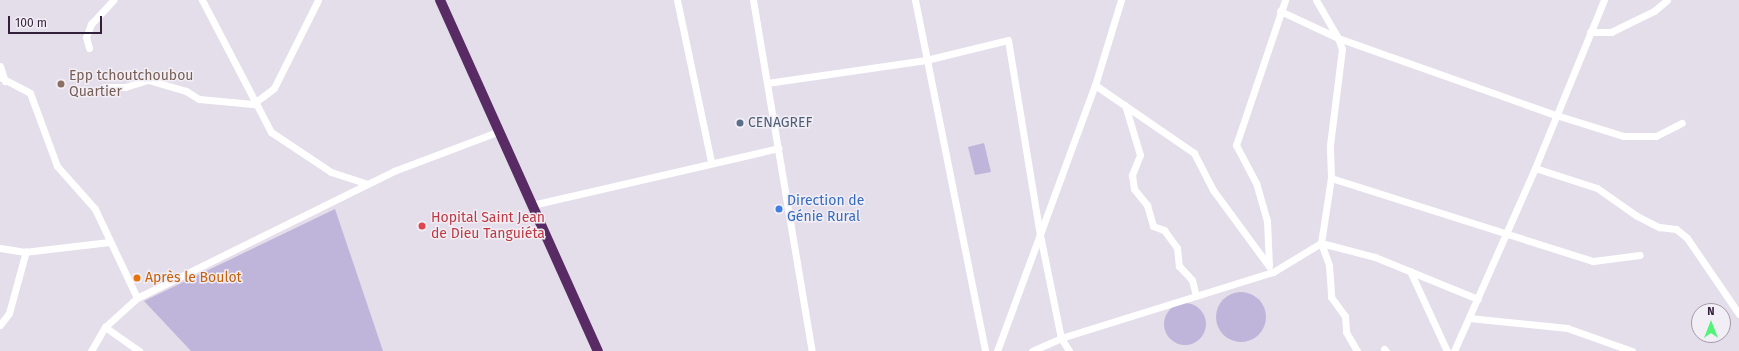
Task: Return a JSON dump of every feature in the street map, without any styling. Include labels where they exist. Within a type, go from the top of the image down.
[{"type":"highway","points":[[440,0],[500,130],[598,351]]},
{"type":"street","points":[[89,48],[86,37],[91,24],[113,0]]},
{"type":"street","points":[[202,0],[253,104],[271,132],[303,156],[331,172],[367,184]]},
{"type":"street","points":[[104,87],[125,87],[148,80],[186,91],[199,99],[253,104],[274,88],[318,0]]},
{"type":"street","points":[[677,0],[711,161]]},
{"type":"street","points":[[753,0],[812,351]]},
{"type":"street","points":[[915,0],[985,351]]},
{"type":"street","points":[[997,351],[1095,85],[1121,0]]},
{"type":"street","points":[[1271,269],[1267,221],[1256,183],[1236,145],[1257,90],[1280,11],[1285,0]]},
{"type":"street","points":[[1316,0],[1338,38],[1342,49],[1330,145],[1332,178],[1322,243],[1329,265],[1331,297],[1345,316],[1346,332],[1357,351]]},
{"type":"street","points":[[1454,351],[1535,168],[1604,0]]},
{"type":"street","points":[[1590,32],[1611,32],[1654,11],[1667,0]]},
{"type":"street","points":[[1280,11],[1338,38],[1556,115],[1624,136],[1656,136],[1682,123]]},
{"type":"street","points":[[767,83],[926,60],[1008,40],[1040,235],[1060,338],[1069,351]]},
{"type":"street","points":[[0,66],[3,79],[30,93],[57,166],[95,209],[109,242],[138,298]]},
{"type":"street","points":[[1095,85],[1194,152],[1213,190],[1271,269]]},
{"type":"street","points":[[1124,105],[1140,155],[1132,175],[1134,189],[1147,205],[1153,226],[1164,230],[1177,248],[1179,266],[1192,280],[1196,296]]},
{"type":"street","points":[[91,351],[105,327],[138,298],[367,184],[500,130]]},
{"type":"street","points":[[532,205],[711,161],[778,148]]},
{"type":"street","points":[[1535,168],[1597,188],[1637,216],[1659,227],[1676,229],[1687,238],[1739,314]]},
{"type":"street","points":[[1332,178],[1593,261],[1640,255]]},
{"type":"street","points":[[0,248],[26,251],[90,241],[109,242]]},
{"type":"street","points":[[1032,351],[1060,338],[1196,296],[1271,269],[1322,243],[1410,271],[1478,298]]},
{"type":"street","points":[[0,325],[9,313],[26,251]]},
{"type":"street","points":[[1410,271],[1447,351]]},
{"type":"street","points":[[1469,318],[1567,328],[1632,351]]},
{"type":"street","points":[[105,327],[139,351]]},
{"type":"shaded area","points":[[984,143],[991,172],[975,175],[968,147]]},
{"type":"shaded area","points":[[335,209],[383,351],[191,351],[144,301]]},
{"type":"shaded area","points":[[1236,292],[1246,292],[1259,299],[1266,312],[1266,322],[1259,335],[1246,342],[1236,342],[1227,338],[1220,331],[1216,322],[1216,312],[1220,303],[1227,296]]},
{"type":"shaded area","points":[[1181,303],[1189,303],[1197,306],[1203,312],[1206,324],[1203,336],[1197,342],[1189,345],[1181,345],[1173,342],[1167,336],[1164,328],[1164,320],[1167,312],[1173,306]]},
{"type":"place","name":"Epp tchoutchoubou Quartier","points":[[61,84]]},
{"type":"place","name":"CENAGREF","points":[[740,123]]},
{"type":"place","name":"Direction de Génie Rural","points":[[779,209]]},
{"type":"place","name":"Hopital Saint Jean de Dieu Tanguiéta","points":[[422,226]]},
{"type":"place","name":"Après le Boulot","points":[[137,278]]}]
